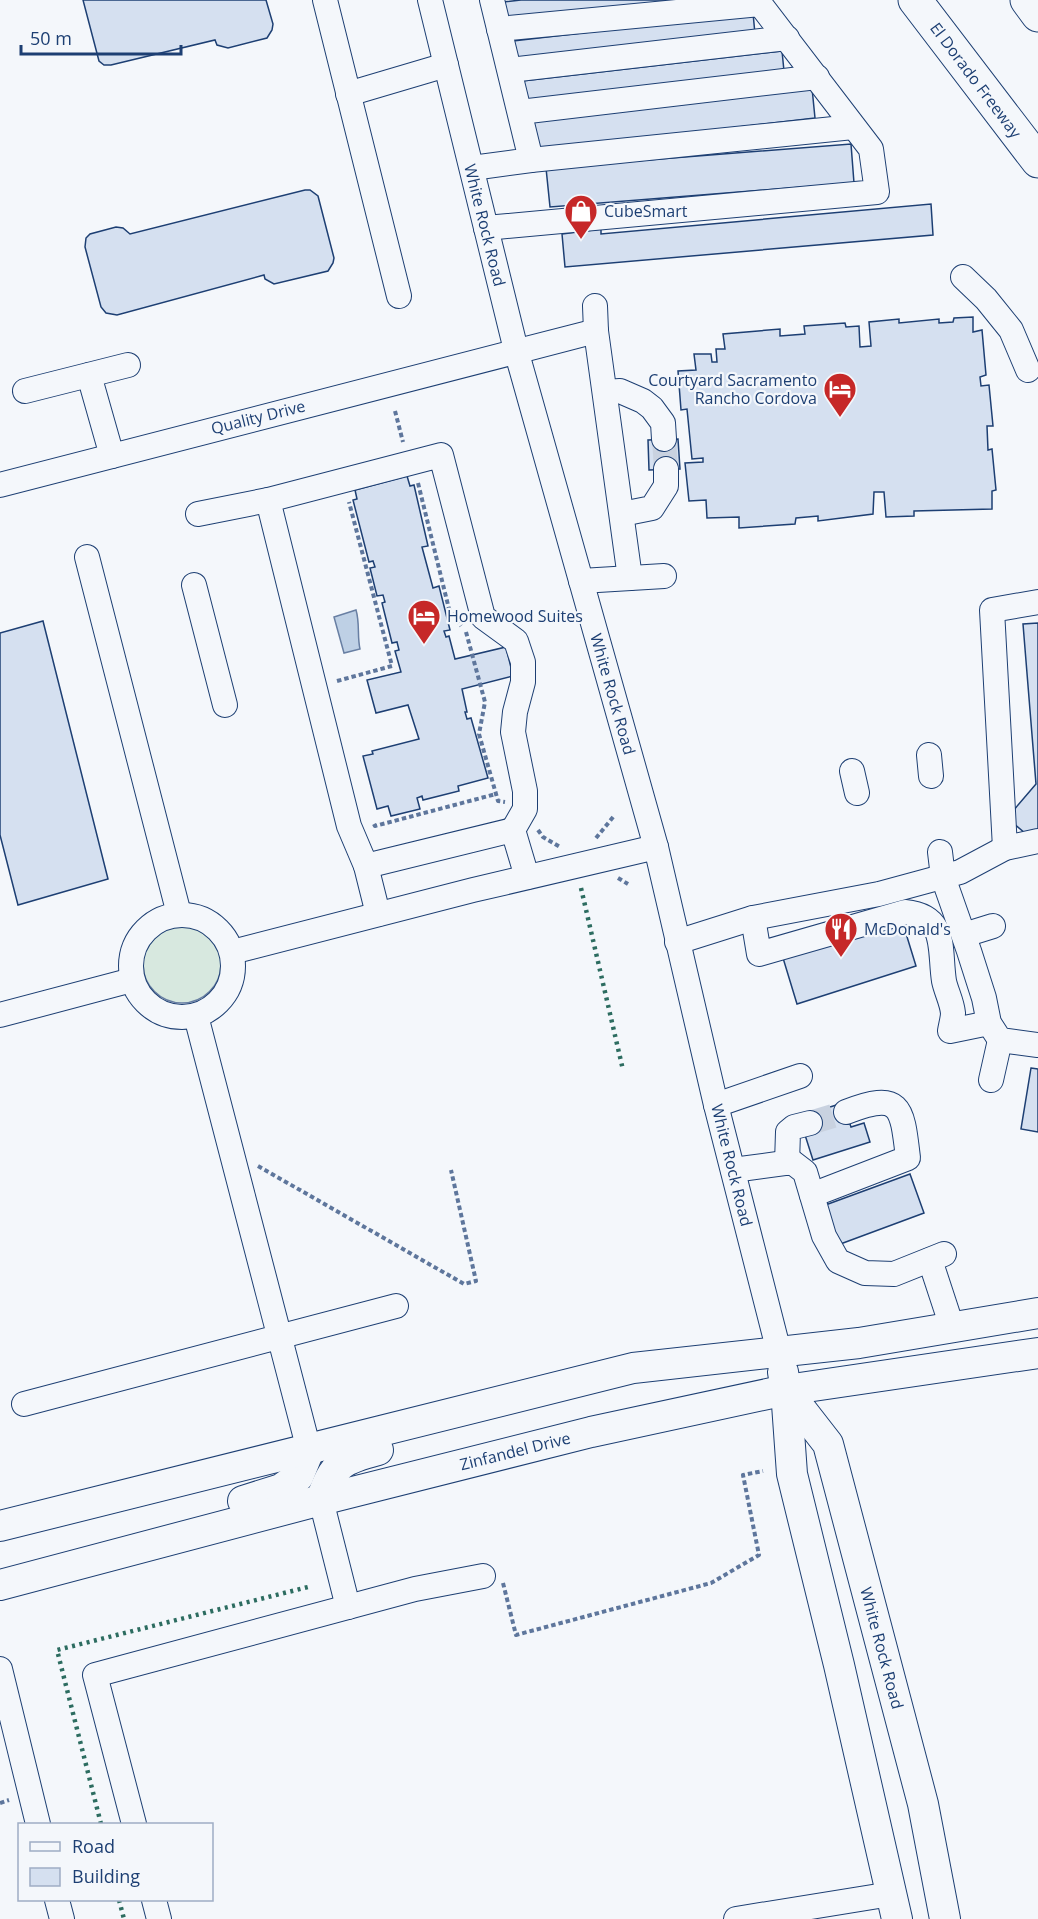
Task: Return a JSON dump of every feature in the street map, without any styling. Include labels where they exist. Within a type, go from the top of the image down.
[{"type":"highway","name":"El Dorado Freeway","points":[[915,0],[1038,161]]},
{"type":"highway","points":[[1027,0],[1038,15]]},
{"type":"main road","points":[[0,1526],[633,1368],[859,1343],[1038,1313]]},
{"type":"main road","name":"White Rock Road","points":[[779,1352],[786,1390],[792,1474],[842,1676],[894,1907]]},
{"type":"main road","name":"Zinfandel Drive","points":[[0,1586],[321,1500],[591,1432],[786,1390],[1038,1353]]},
{"type":"main road","points":[[321,1500],[330,1475],[340,1463],[360,1455],[537,1410],[558,1388]]},
{"type":"main road","name":"White Rock Road","points":[[786,1390],[828,1444],[923,1804],[945,1919]]},
{"type":"main road","points":[[216,1528],[227,1506],[281,1489],[298,1477],[309,1450]]},
{"type":"street","points":[[325,0],[399,296]]},
{"type":"street","name":"White Rock Road","points":[[430,0],[516,350],[656,847],[716,1105],[779,1352]]},
{"type":"street","points":[[492,0],[531,160]]},
{"type":"street","points":[[486,228],[877,192],[871,149],[758,2],[499,29]]},
{"type":"street","points":[[510,70],[787,38]]},
{"type":"street","points":[[348,93],[446,65]]},
{"type":"street","points":[[519,112],[817,77]]},
{"type":"street","points":[[472,168],[853,127]]},
{"type":"street","points":[[963,277],[986,299],[1011,330],[1028,370]]},
{"type":"street","points":[[595,306],[596,331],[630,578]]},
{"type":"street","name":"Quality Drive","points":[[0,485],[596,331]]},
{"type":"street","points":[[25,391],[128,365]]},
{"type":"street","points":[[88,375],[112,456]]},
{"type":"street","points":[[605,392],[620,391],[643,401],[652,408],[663,423],[664,439]]},
{"type":"street","points":[[198,514],[267,500],[441,455],[483,617],[516,641],[524,662],[523,682],[515,712],[513,732],[525,791],[525,809],[513,830],[527,877]]},
{"type":"street","points":[[622,514],[652,508],[666,486],[666,469]]},
{"type":"street","points":[[267,500],[350,826],[366,866],[378,914]]},
{"type":"street","points":[[87,557],[179,914]]},
{"type":"street","points":[[581,581],[664,576]]},
{"type":"street","points":[[194,585],[225,705]]},
{"type":"street","points":[[1005,848],[992,610],[1038,603]]},
{"type":"street","points":[[366,866],[513,830]]},
{"type":"street","points":[[677,942],[876,883],[960,872],[1005,848],[1038,841]]},
{"type":"street","points":[[232,951],[656,847]]},
{"type":"street","points":[[940,852],[943,876],[964,935],[994,997],[991,1080]]},
{"type":"street","points":[[753,918],[759,954],[905,912],[919,914],[929,919],[937,932],[942,948],[947,991],[953,1012],[950,1031],[994,1031],[1038,1045]]},
{"type":"street","points":[[188,914],[208,920],[223,933],[232,951],[234,972],[227,991],[214,1007],[196,1016],[176,1017],[157,1011],[141,998],[132,980],[131,959],[137,940],[150,925],[168,915],[188,914]]},
{"type":"street","points":[[964,935],[993,926]]},
{"type":"street","points":[[0,1015],[132,980]]},
{"type":"street","points":[[196,1016],[309,1450]]},
{"type":"street","points":[[716,1105],[800,1076]]},
{"type":"street","points":[[812,1195],[908,1158],[905,1126],[900,1113],[892,1104],[882,1102],[846,1112]]},
{"type":"street","points":[[787,1163],[788,1132],[794,1127],[810,1123]]},
{"type":"street","points":[[733,1170],[792,1162],[806,1172],[824,1236],[838,1261],[865,1273],[894,1274],[937,1257],[952,1327]]},
{"type":"street","points":[[24,1404],[396,1306]]},
{"type":"street","points":[[321,1500],[348,1607]]},
{"type":"street","points":[[134,1823],[95,1675],[415,1589],[493,1577]]},
{"type":"street","points":[[0,1669],[38,1823]]},
{"type":"street","points":[[58,1901],[62,1919]]},
{"type":"street","points":[[154,1901],[159,1919]]},
{"type":"street","points":[[736,1919],[894,1907]]},
{"type":"path","points":[[395,411],[401,436],[412,463],[449,609],[467,634],[485,702],[479,734],[495,794],[498,801],[543,808],[537,823],[538,831],[550,843],[562,848]]},
{"type":"path","points":[[337,681],[392,666],[347,498]]},
{"type":"path","points":[[372,816],[375,826],[495,794]]},
{"type":"path","points":[[595,839],[614,816]]},
{"type":"path","points":[[254,1163],[464,1284],[476,1281],[451,1170]]},
{"type":"path","points":[[493,1577],[516,1635],[711,1582],[759,1555],[743,1475],[763,1471]]},
{"type":"path","points":[[0,1803],[10,1800]]},
{"type":"shaded area","points":[[182,925],[197,928],[210,936],[218,949],[221,964],[218,979],[210,992],[197,1000],[182,1003],[167,1000],[154,992],[146,979],[143,964],[146,949],[154,936],[167,928]]},
{"type":"water","points":[[356,610],[360,649],[344,653],[334,617]]},
{"type":"building","points":[[83,0],[266,0],[273,24],[267,38],[228,48],[217,45],[215,40],[104,65],[99,61]]},
{"type":"building","points":[[521,0],[699,0],[506,22],[503,2]]},
{"type":"building","points":[[753,13],[755,34],[516,61],[513,41]]},
{"type":"building","points":[[782,51],[784,71],[525,101],[522,81]]},
{"type":"building","points":[[812,88],[815,118],[536,151],[533,121]]},
{"type":"building","points":[[851,144],[854,183],[550,207],[546,168]]},
{"type":"building","points":[[310,190],[318,196],[334,258],[328,271],[274,284],[265,279],[264,275],[117,315],[106,313],[101,307],[85,247],[86,238],[90,234],[116,227],[123,228],[130,234]]},
{"type":"building","points":[[931,204],[933,235],[565,267],[562,234],[601,229],[601,234]]},
{"type":"building","name":"Courtyard Sacramento Rancho Cordova","points":[[973,317],[973,332],[982,330],[986,375],[980,377],[981,386],[989,385],[993,426],[987,426],[988,450],[992,449],[996,490],[992,491],[992,509],[914,511],[914,516],[886,517],[884,492],[874,492],[873,514],[818,521],[818,516],[796,518],[795,524],[739,528],[739,517],[707,518],[706,500],[689,501],[685,463],[703,462],[703,458],[692,459],[687,409],[681,410],[678,371],[696,370],[694,354],[711,354],[712,362],[717,362],[716,349],[725,349],[723,334],[780,329],[780,336],[805,334],[804,326],[845,323],[846,327],[859,326],[860,347],[871,346],[869,322],[899,319],[899,323],[939,319],[939,323],[953,322],[954,318]]},
{"type":"building","points":[[678,439],[680,469],[649,470],[648,440]]},
{"type":"building","name":"Homewood Suites","points":[[407,476],[410,486],[414,485],[428,546],[422,547],[433,588],[439,586],[450,630],[444,631],[446,637],[449,636],[455,659],[506,647],[513,676],[462,689],[467,719],[471,718],[488,778],[458,786],[459,791],[423,800],[422,796],[417,798],[420,809],[391,816],[388,806],[377,809],[363,756],[373,754],[372,751],[419,739],[408,705],[376,713],[367,680],[401,672],[395,651],[399,650],[397,642],[392,643],[382,603],[385,602],[383,595],[377,596],[370,568],[375,567],[373,561],[369,562],[353,500],[357,499],[355,490]]},
{"type":"building","points":[[43,621],[108,879],[18,905],[0,835],[0,633]]},
{"type":"building","points":[[1038,623],[1038,832],[1032,839],[1007,818],[1036,784],[1023,624]]},
{"type":"building","points":[[900,914],[916,966],[797,1004],[783,958]]},
{"type":"building","points":[[1031,1068],[1038,1069],[1038,1132],[1021,1129]]},
{"type":"building","points":[[843,1103],[851,1127],[864,1123],[870,1142],[813,1160],[805,1135],[807,1114]]},
{"type":"building","points":[[910,1174],[924,1213],[835,1246],[820,1207]]},
{"type":"tunnel","points":[[664,439],[666,469]]},
{"type":"tunnel","points":[[810,1123],[846,1112]]},
{"type":"hedge","points":[[581,888],[623,1070]]},
{"type":"hedge","points":[[101,1823],[57,1650],[312,1586]]},
{"type":"hedge","points":[[119,1901],[124,1919]]},
{"type":"place","name":"CubeSmart","points":[[581,240]]},
{"type":"place","name":"Courtyard Sacramento Rancho Cordova","points":[[840,418]]},
{"type":"place","name":"Homewood Suites","points":[[424,645]]},
{"type":"place","name":"McDonald's","points":[[841,958]]}]
